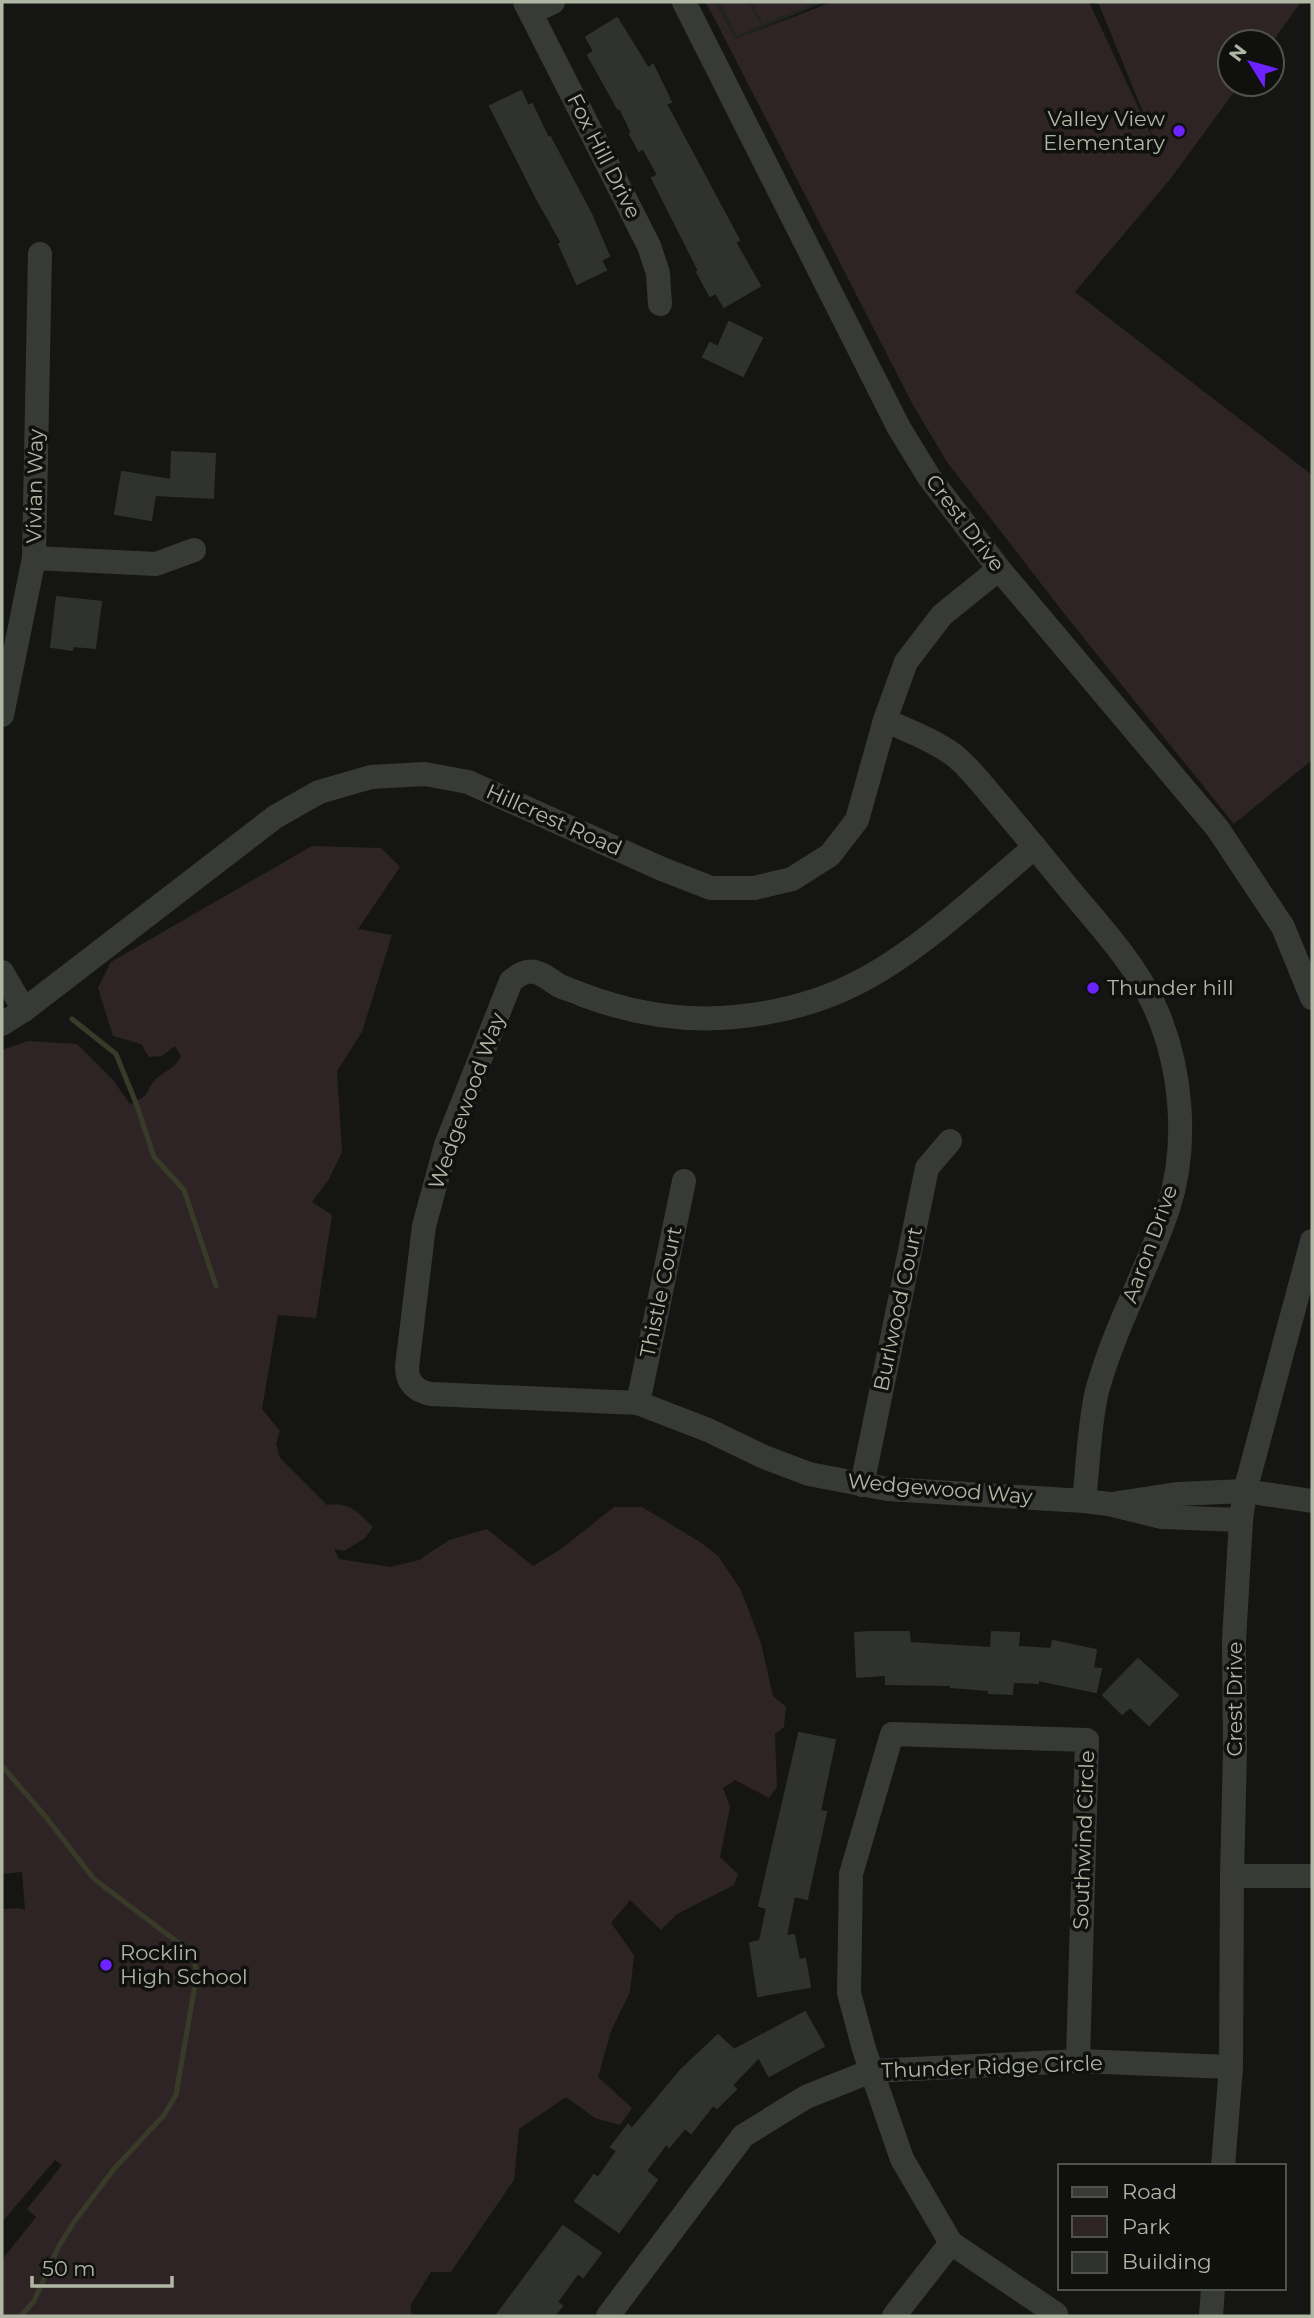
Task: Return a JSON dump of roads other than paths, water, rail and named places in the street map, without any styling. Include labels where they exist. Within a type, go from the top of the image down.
[{"type":"street","name":"Crest Drive","points":[[684,2],[900,428],[929,477],[999,569],[1218,829],[1283,927],[1312,999]]},
{"type":"street","name":"Fox Hill Drive","points":[[537,6],[649,246],[658,273],[660,304]]},
{"type":"street","name":"Vivian Way","points":[[2,715],[34,558],[40,254]]},
{"type":"street","points":[[34,558],[156,564],[194,550]]},
{"type":"street","name":"Hillcrest Road","points":[[2,1024],[24,1010],[275,817],[319,792],[371,777],[425,774],[468,782],[662,869],[711,888],[754,888],[792,879],[830,855],[857,820],[884,720],[906,662],[942,615],[999,569]]},
{"type":"street","name":"Aaron Drive","points":[[884,720],[921,736],[954,756],[972,772],[1115,946],[1153,1002],[1169,1049],[1178,1100],[1180,1150],[1169,1207],[1116,1334],[1097,1394],[1084,1501]]},
{"type":"street","name":"Wedgewood Way","points":[[1035,847],[890,964],[838,991],[797,1005],[734,1017],[674,1017],[594,999],[534,972],[521,973],[511,981],[446,1145],[424,1226],[407,1367],[409,1380],[418,1390],[431,1394],[638,1403],[809,1474],[862,1485],[887,1489],[1163,1506],[1241,1520]]},
{"type":"street","points":[[2,972],[24,1010]]},
{"type":"street","name":"Burlwood Court","points":[[862,1485],[926,1168],[950,1141]]},
{"type":"street","name":"Thistle Court","points":[[638,1403],[684,1181]]},
{"type":"street","name":"Crest Drive","points":[[1223,2164],[1231,2067],[1234,1641],[1241,1520],[1245,1491],[1312,1241]]},
{"type":"street","name":"Wedgewood Way","points":[[1163,1506],[1245,1491],[1312,1501]]},
{"type":"street","name":"Southwind Circle","points":[[871,2071],[849,1993],[851,1874],[892,1734],[1087,1741],[1078,2061]]},
{"type":"street","points":[[1232,1876],[1312,1876]]},
{"type":"street","name":"Thunder Ridge Circle","points":[[608,2316],[743,2136],[806,2097],[871,2071],[1078,2061],[1231,2067]]},
{"type":"street","points":[[871,2071],[902,2159],[951,2243],[1056,2314]]},
{"type":"street","points":[[894,2316],[951,2243]]},
{"type":"street","points":[[1211,2316],[1213,2290]]},
{"type":"waterway","points":[[72,1019],[116,1054],[154,1157],[184,1190],[216,1286]]},
{"type":"waterway","points":[[2,1766],[94,1879],[192,1953],[197,1973],[176,2095],[164,2115],[114,2169],[74,2222],[59,2246],[34,2301],[21,2316]]},
{"type":"place","name":"Valley View Elementary","points":[[1179,131]]},
{"type":"place","name":"Thunder hill","points":[[1093,988]]},
{"type":"place","name":"Rocklin High School","points":[[106,1965]]}]
